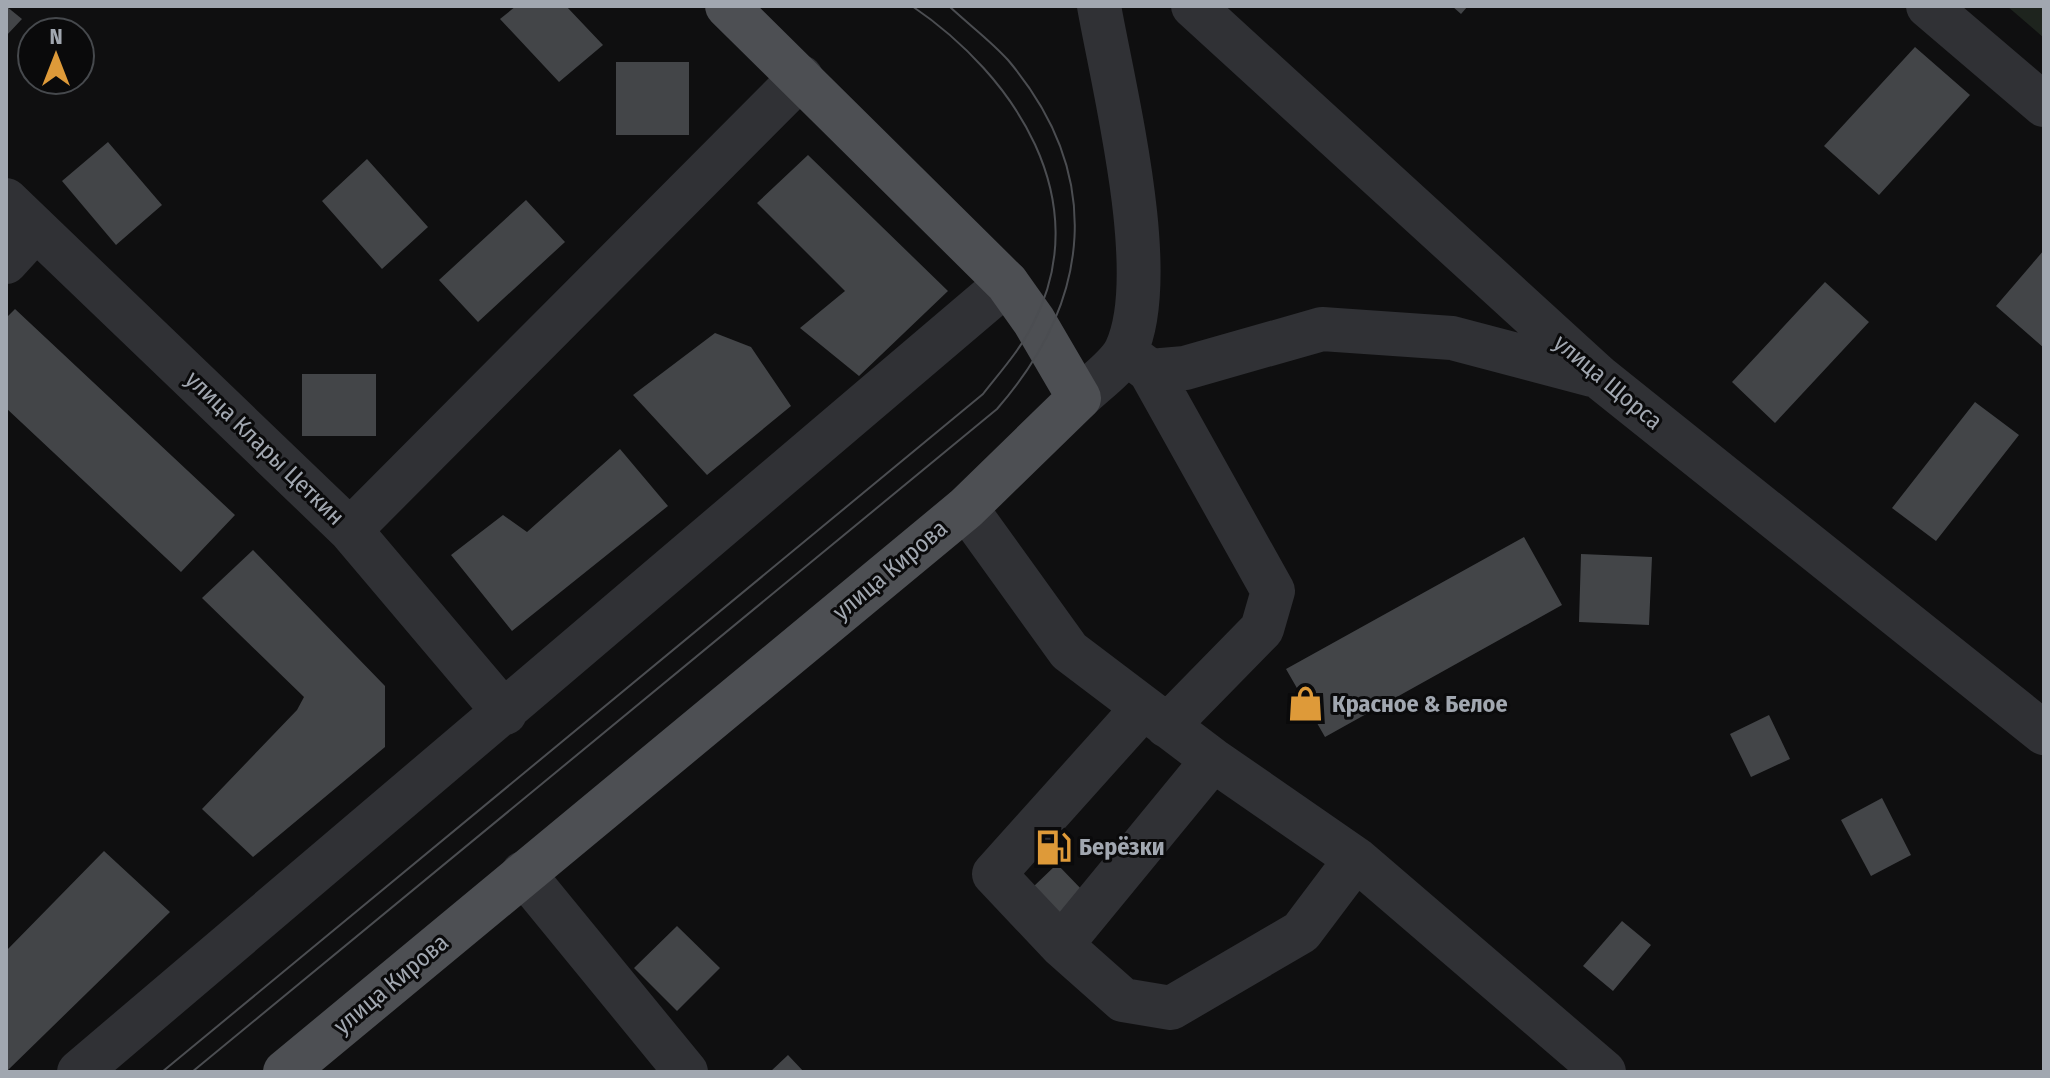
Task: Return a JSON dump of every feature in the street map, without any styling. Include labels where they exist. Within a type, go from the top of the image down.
[{"type":"main road","points":[[727,6],[1007,283],[1034,321],[1079,398]]},
{"type":"main road","name":"улица Кирова","points":[[285,1072],[966,508],[1079,398]]},
{"type":"street","points":[[1099,6],[1138,226],[1137,361],[1273,591],[1262,629],[1155,717],[994,874],[1061,945],[1123,1000],[1171,1008],[1301,932],[1356,859]]},
{"type":"street","name":"улица Щорса","points":[[1193,6],[1599,377],[2044,733]]},
{"type":"street","points":[[1928,6],[2044,105]]},
{"type":"street","points":[[350,530],[801,77]]},
{"type":"street","points":[[6,262],[21,215]]},
{"type":"street","name":"улица Клары Цеткин","points":[[21,215],[350,530],[505,713]]},
{"type":"street","points":[[79,1072],[505,713],[1007,283]]},
{"type":"street","points":[[1079,398],[1137,361],[1185,368],[1322,329],[1452,338],[1599,377]]},
{"type":"street","points":[[966,508],[1069,651],[1213,760],[1356,859],[1604,1072]]},
{"type":"street","points":[[1061,945],[1213,760]]},
{"type":"street","points":[[523,873],[686,1072]]},
{"type":"shaded area","points":[[2007,6],[2044,6],[2044,38]]},
{"type":"building","points":[[6,6],[18,16],[16,25],[6,36]]},
{"type":"building","points":[[516,6],[566,6],[603,45],[559,82],[500,19]]},
{"type":"building","points":[[1452,6],[1468,6],[1461,14]]},
{"type":"building","points":[[1915,47],[1970,95],[1879,195],[1824,146]]},
{"type":"building","points":[[616,62],[689,62],[689,135],[616,135]]},
{"type":"building","points":[[108,142],[162,205],[116,245],[62,181]]},
{"type":"building","points":[[808,155],[948,291],[859,376],[800,328],[845,291],[757,203]]},
{"type":"building","points":[[367,159],[428,227],[382,269],[322,201]]},
{"type":"building","points":[[526,200],[565,242],[478,322],[439,280]]},
{"type":"building","points":[[2044,250],[2044,348],[1996,306]]},
{"type":"building","points":[[1825,282],[1869,322],[1775,423],[1732,382]]},
{"type":"building","points":[[15,309],[235,515],[181,572],[6,408],[6,318]]},
{"type":"building","points":[[715,333],[751,347],[791,406],[707,475],[633,395]]},
{"type":"building","points":[[302,374],[376,374],[376,436],[302,436]]},
{"type":"building","points":[[1975,402],[2019,435],[1936,541],[1892,508]]},
{"type":"building","points":[[620,449],[668,506],[512,631],[451,555],[503,515],[527,532]]},
{"type":"building","points":[[1524,537],[1562,605],[1325,737],[1286,669]]},
{"type":"building","points":[[253,550],[385,686],[385,747],[253,857],[202,809],[297,710],[304,697],[202,598]]},
{"type":"building","points":[[1581,554],[1652,557],[1649,625],[1579,622]]},
{"type":"building","points":[[1769,715],[1790,759],[1751,777],[1730,734]]},
{"type":"building","points":[[1882,798],[1911,855],[1871,876],[1841,820]]},
{"type":"building","points":[[104,851],[170,912],[6,1072],[6,951]]},
{"type":"building","points":[[1057,864],[1085,893],[1061,915],[1033,887]]},
{"type":"building","points":[[1622,921],[1651,945],[1613,991],[1583,966]]},
{"type":"building","points":[[677,926],[720,968],[677,1011],[634,968]]},
{"type":"building","points":[[788,1055],[804,1072],[770,1072]]},
{"type":"tram line","points":[[162,1072],[983,394],[1016,352],[1033,324],[1050,278],[1056,232],[1050,187],[1035,145],[1012,105],[983,68],[949,35],[912,6]]},
{"type":"tram line","points":[[192,1072],[997,409],[1029,367],[1052,325],[1068,281],[1074,237],[1072,192],[1061,148],[1039,104],[1008,60],[949,6]]},
{"type":"place","name":"Красное & Белое","points":[[1306,704]]},
{"type":"place","name":"Берёзки","points":[[1053,847]]}]
